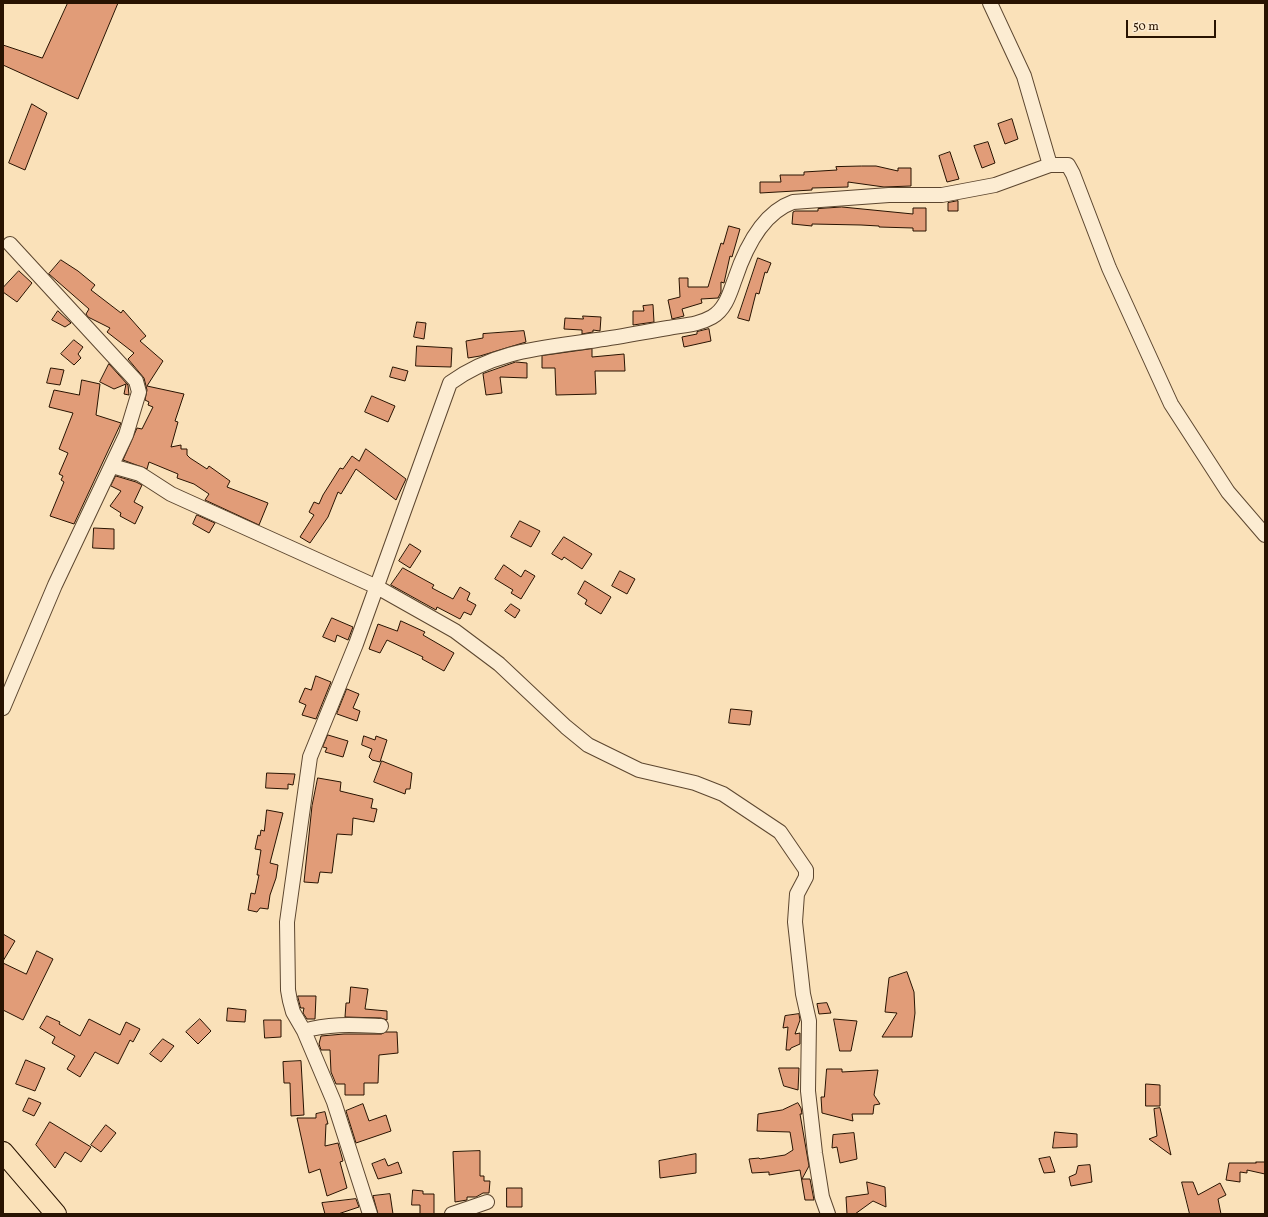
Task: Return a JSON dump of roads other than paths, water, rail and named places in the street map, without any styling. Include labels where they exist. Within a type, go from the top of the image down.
[{"type":"highway","points":[[3,1152],[56,1214]]},
{"type":"street","points":[[990,3],[1024,76],[1050,165]]},
{"type":"street","points":[[370,1214],[334,1102],[304,1031],[293,1012],[288,990],[287,922],[308,768],[314,748],[356,644],[450,383],[468,370],[483,363],[524,350],[686,326],[700,323],[714,316],[728,299],[735,277],[750,245],[768,217],[781,206],[793,202],[889,195],[942,195],[995,185],[1050,165],[1068,165],[1109,268],[1171,404],[1228,492],[1265,535]]},
{"type":"street","points":[[3,708],[55,584],[112,466],[133,417],[139,392],[139,386],[132,376],[10,244]]},
{"type":"street","points":[[112,466],[140,474],[171,494],[377,587],[455,631],[473,644],[499,664],[588,745],[639,770],[695,783],[715,790],[773,826],[787,840],[806,870],[806,877],[797,894],[795,922],[803,994],[809,1021],[808,1091],[815,1153],[822,1197],[828,1214]]},
{"type":"street","points":[[304,1031],[316,1027],[347,1025],[381,1026]]},
{"type":"street","points":[[452,1214],[487,1202]]}]
